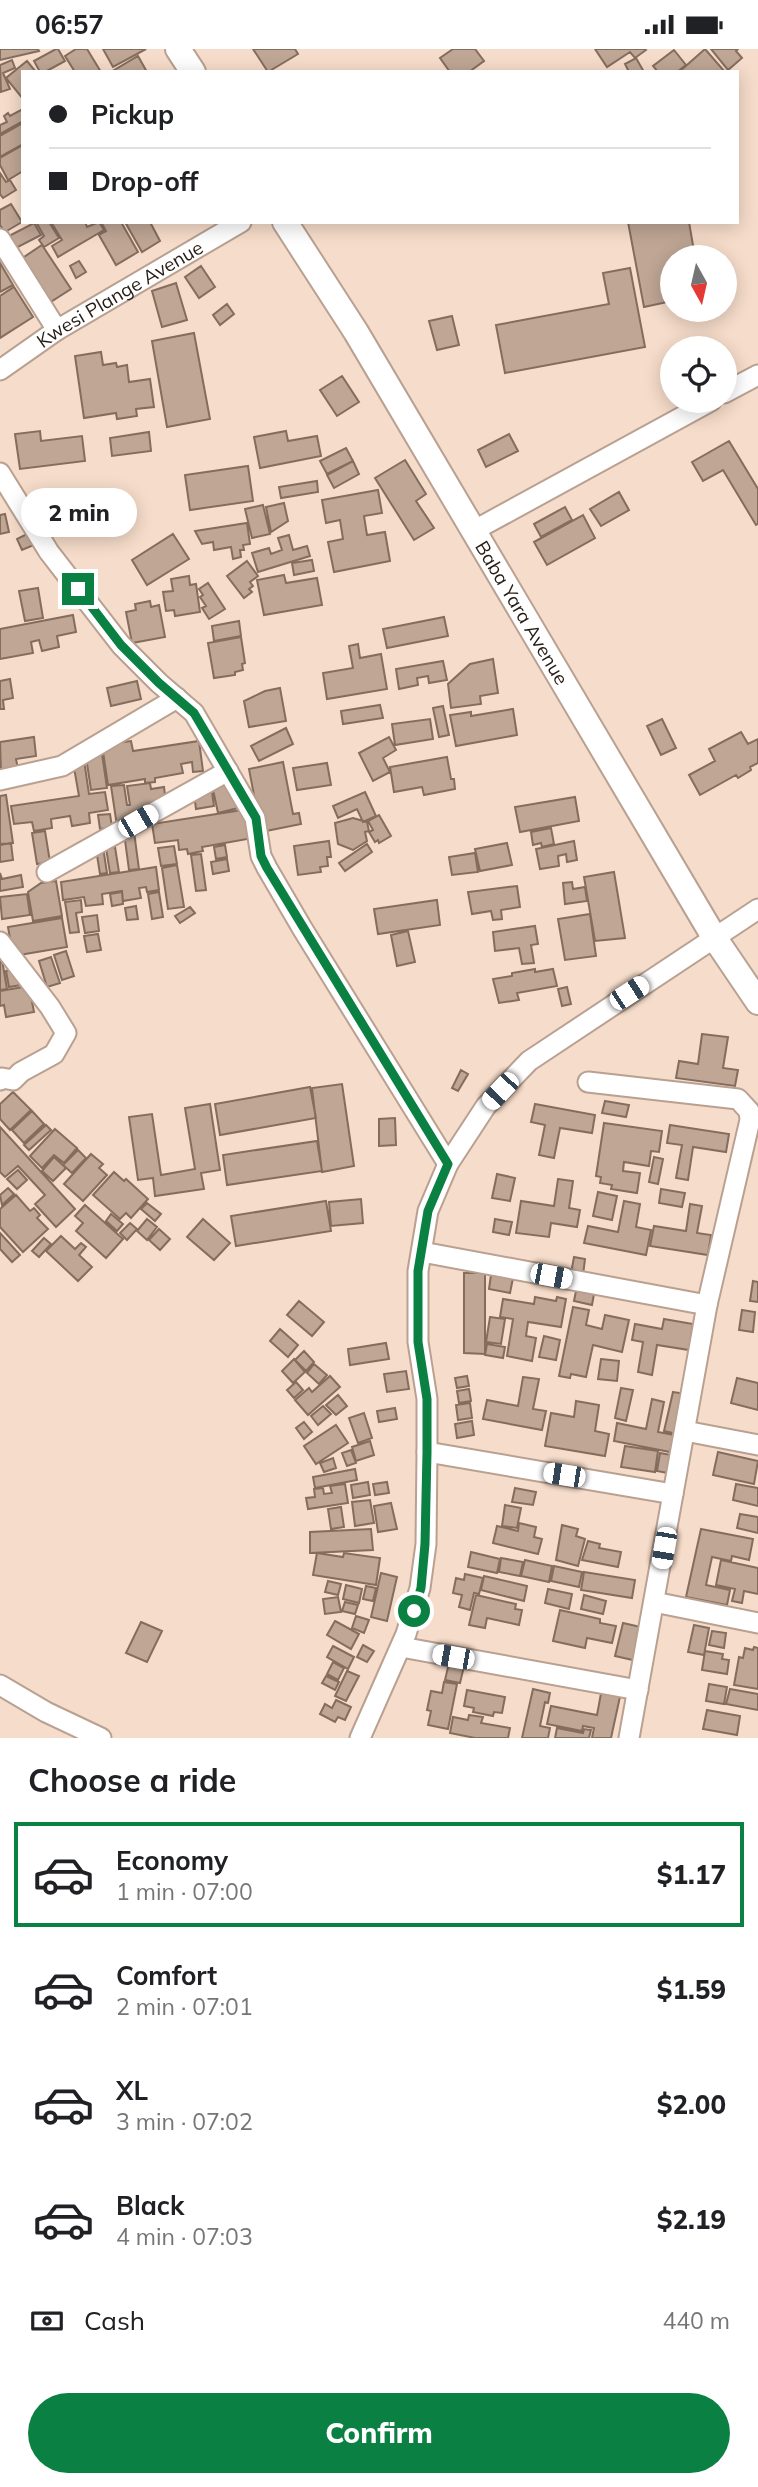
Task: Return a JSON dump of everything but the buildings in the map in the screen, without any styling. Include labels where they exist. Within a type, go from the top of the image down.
[{"type":"main road","points":[[178,49],[192,70]]},
{"type":"main road","name":"Baba Yara Avenue","points":[[286,224],[356,332],[715,937],[758,1002]]},
{"type":"street","name":"Kwesi Plange Avenue","points":[[0,370],[57,330],[239,224]]},
{"type":"street","points":[[0,239],[57,330]]},
{"type":"street","points":[[737,386],[758,375]]},
{"type":"street","points":[[473,531],[689,413]]},
{"type":"street","points":[[0,473],[49,552],[121,645],[194,713],[256,818],[261,856],[267,868],[448,1164]]},
{"type":"street","points":[[0,780],[62,766],[177,698]]},
{"type":"street","points":[[47,872],[228,771]]},
{"type":"street","points":[[360,1738],[401,1647],[421,1588],[425,1544],[427,1399],[418,1342],[418,1271],[428,1211],[448,1164],[486,1106],[529,1061],[758,909]]},
{"type":"street","points":[[0,941],[50,1007],[66,1033],[54,1054],[21,1072],[13,1080],[0,1080]]},
{"type":"street","points":[[588,1083],[738,1099],[748,1111],[749,1130],[707,1305],[629,1738]]},
{"type":"street","points":[[422,1252],[707,1305]]},
{"type":"street","points":[[685,1430],[758,1445]]},
{"type":"street","points":[[427,1452],[673,1493]]},
{"type":"street","points":[[654,1602],[758,1623]]},
{"type":"street","points":[[401,1647],[638,1690]]},
{"type":"street","points":[[0,1685],[46,1712],[101,1738]]},
{"type":"route","points":[[78,589],[121,645],[194,713],[256,818],[261,856],[267,868],[448,1164],[428,1211],[418,1271],[418,1342],[427,1399],[427,1452],[425,1544],[421,1588],[414,1611]]}]
